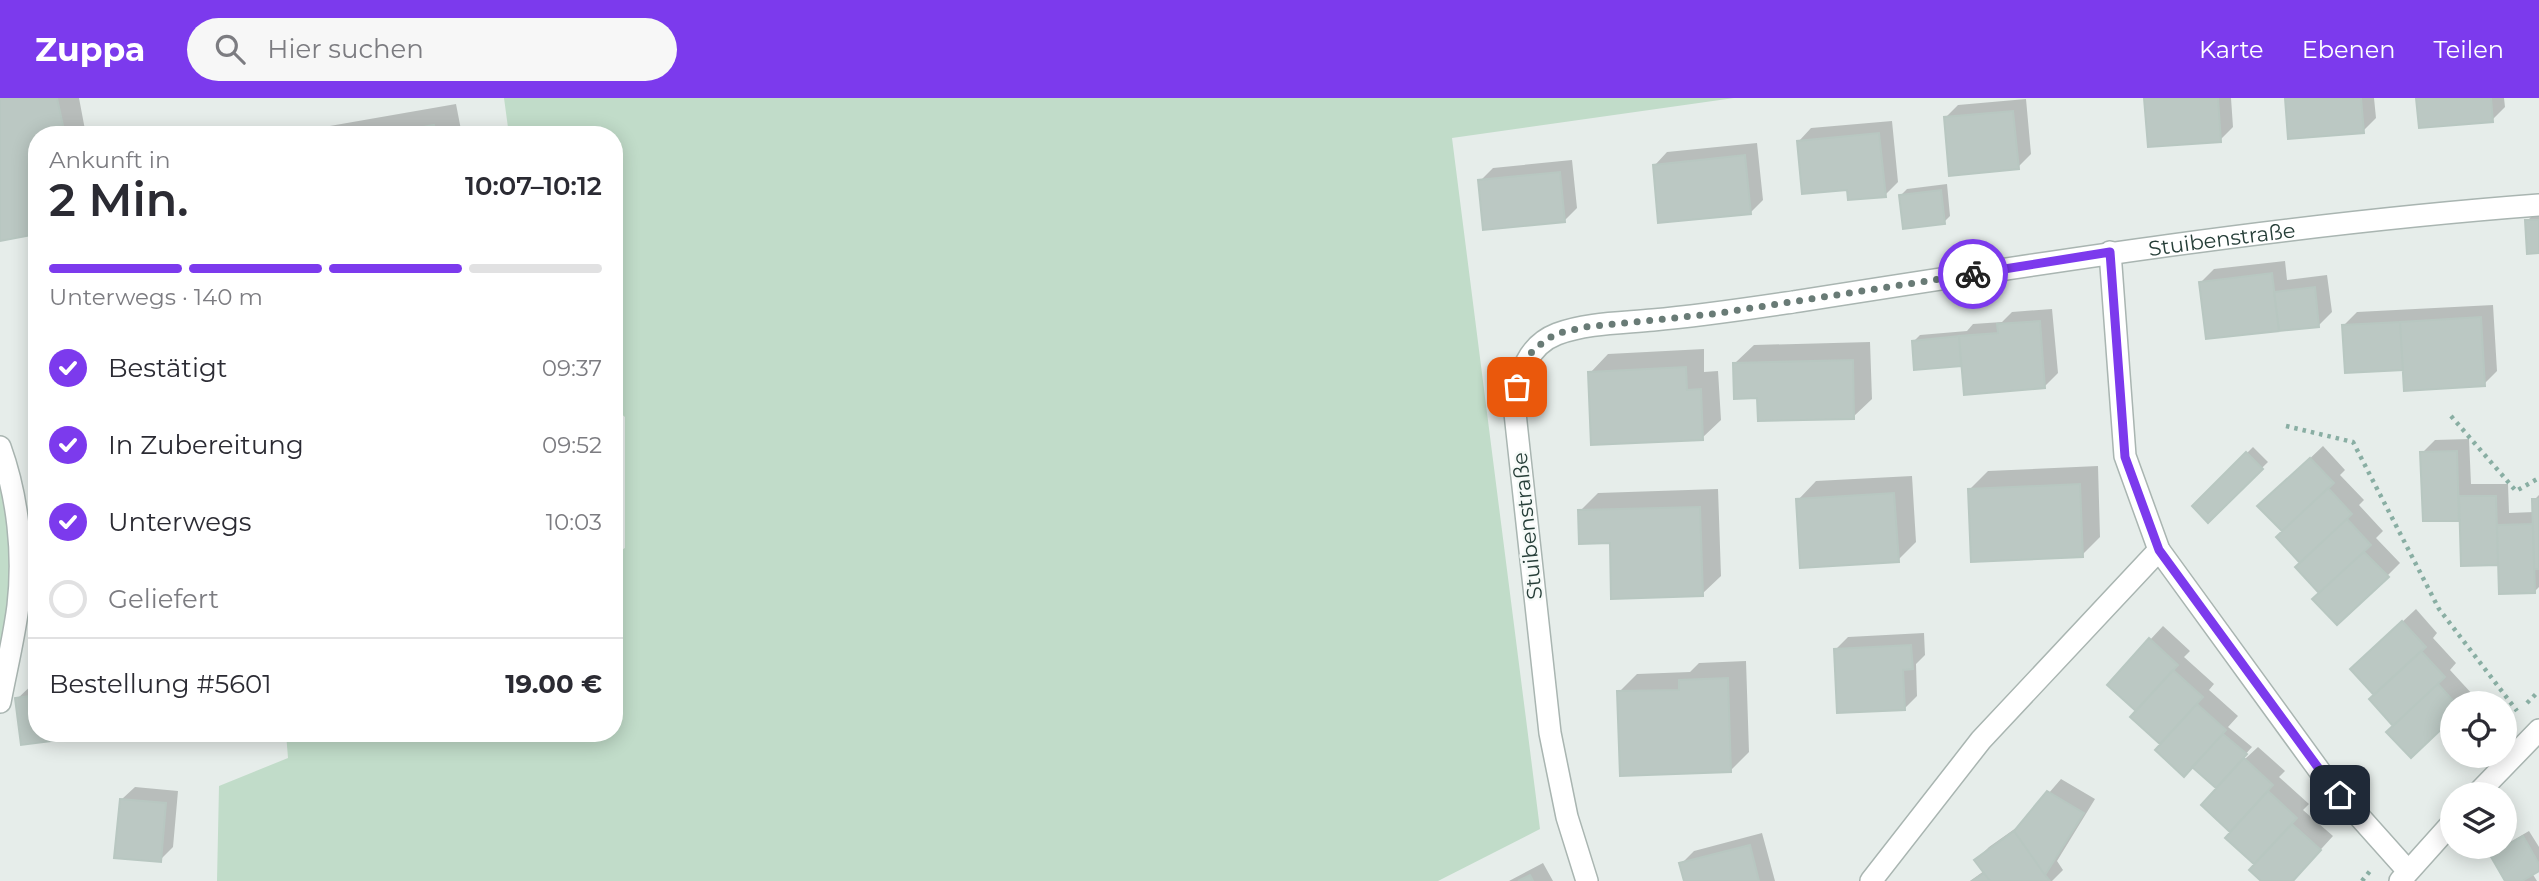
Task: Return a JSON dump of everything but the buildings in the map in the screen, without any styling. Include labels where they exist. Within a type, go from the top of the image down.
[{"type":"street","name":"Stuibenstraße","points":[[1587,881],[1567,817],[1550,733],[1514,404],[1521,370],[1533,350],[1555,334],[1585,327],[1713,314],[2110,252],[2411,215],[2539,205]]},
{"type":"street","points":[[2110,252],[2125,457],[2159,550],[2325,777],[2404,876],[2440,836]]},
{"type":"street","points":[[0,447],[16,507],[19,557],[18,606],[0,702]]},
{"type":"street","points":[[1871,881],[1981,740],[2159,550]]},
{"type":"street","points":[[2489,782],[2537,732]]},
{"type":"path","points":[[2451,416],[2516,491],[2539,478]]},
{"type":"path","points":[[2286,426],[2353,442],[2439,608],[2537,732]]},
{"type":"green space","points":[[504,98],[1734,98],[1452,138],[1540,829],[1438,881],[217,881],[219,786],[288,758],[287,742],[623,742],[623,126],[508,126]]},
{"type":"green space","points":[[0,472],[8,519],[10,563],[0,654]]},
{"type":"way so far","points":[[1517,387],[1521,370],[1533,350],[1555,334],[1585,327],[1713,314],[1973,274]]},
{"type":"route","points":[[1973,274],[2110,252],[2125,457],[2159,550],[2340,795]]}]
